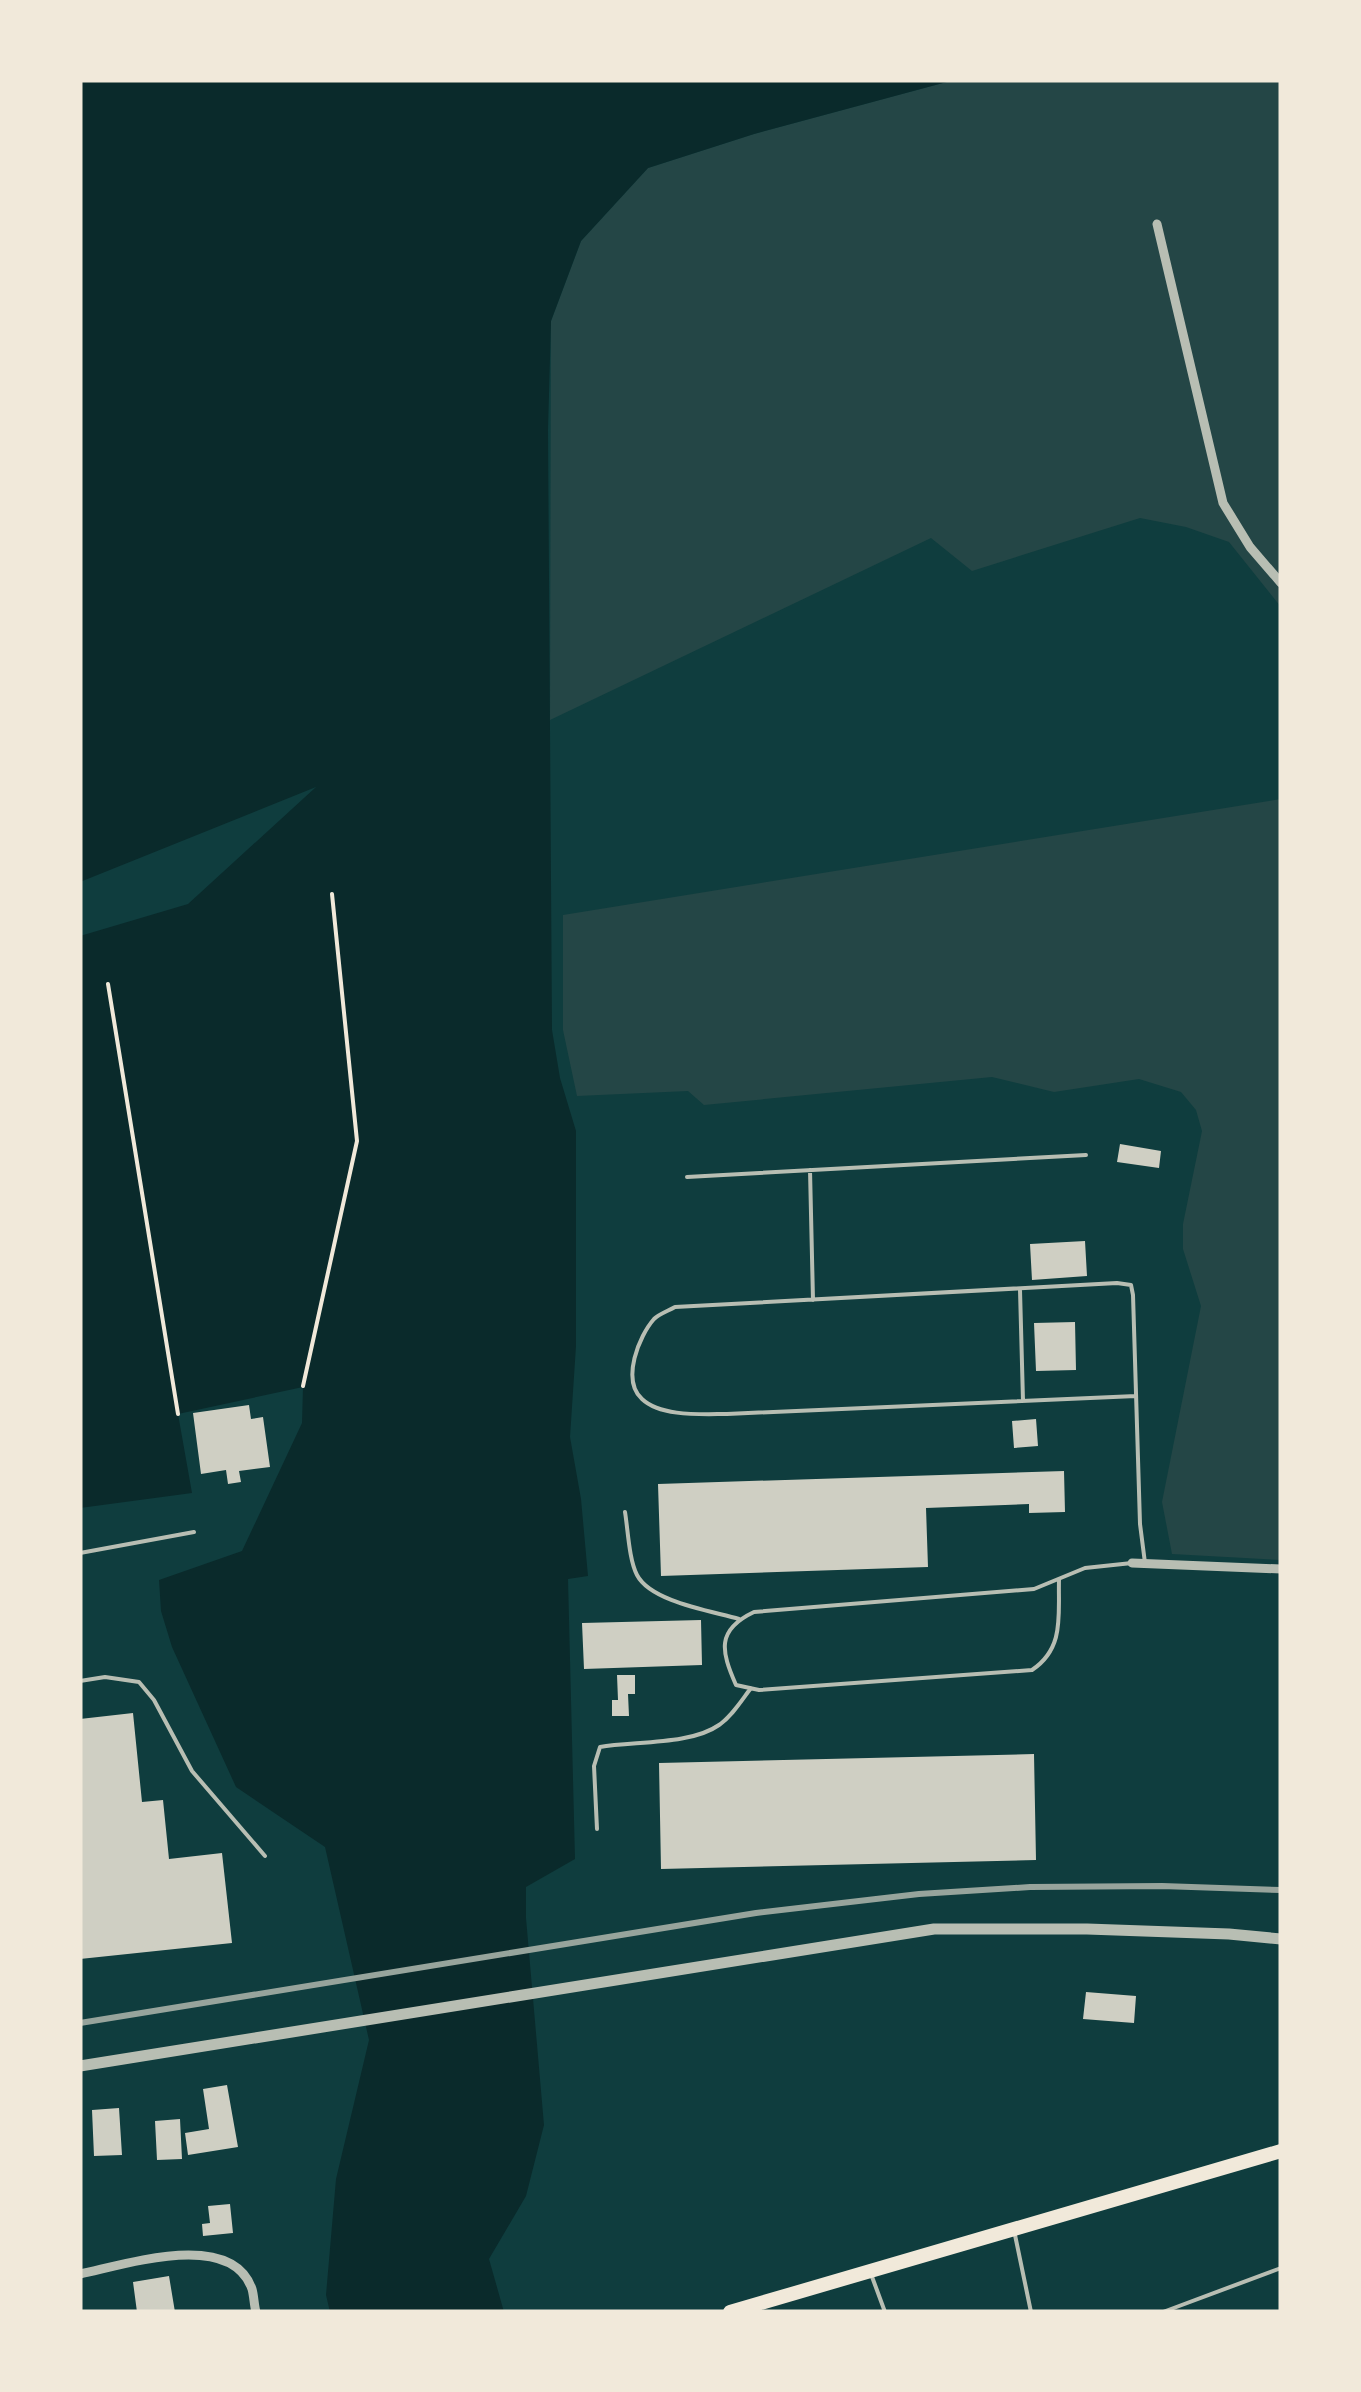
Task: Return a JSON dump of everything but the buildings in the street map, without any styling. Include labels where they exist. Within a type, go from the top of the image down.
[{"type":"main road","points":[[730,2312],[765,2307],[870,2272],[1281,2151]]},
{"type":"street","points":[[1157,224],[1222,503],[1250,547],[1281,583]]},
{"type":"street","points":[[1132,1563],[1281,1569]]},
{"type":"street","points":[[80,2066],[934,1929],[1105,1930],[1281,1939]]},
{"type":"street","points":[[80,2274],[174,2256],[196,2254],[221,2259],[241,2271],[252,2288],[256,2312]]},
{"type":"lane","points":[[687,1177],[1086,1155]]},
{"type":"lane","points":[[810,1170],[813,1300]]},
{"type":"lane","points":[[1136,1396],[679,1413],[641,1398],[633,1384],[634,1354],[656,1317],[675,1307],[1130,1285],[1133,1294],[1140,1524],[1145,1564]]},
{"type":"lane","points":[[1020,1288],[1024,1400]]},
{"type":"lane","points":[[625,1512],[636,1573],[642,1582],[663,1596],[739,1620]]},
{"type":"lane","points":[[80,1552],[194,1532]]},
{"type":"lane","points":[[1059,1580],[1057,1640],[1046,1661],[1032,1670],[759,1690],[736,1685],[725,1659],[727,1633],[754,1612],[1034,1589],[1086,1568],[1132,1563]]},
{"type":"lane","points":[[80,1680],[105,1677],[139,1682],[154,1700],[192,1771],[264,1856]]},
{"type":"lane","points":[[597,1829],[594,1766],[600,1747],[686,1737],[714,1729],[751,1688]]},
{"type":"lane","points":[[1014,2231],[1034,2312]]},
{"type":"lane","points":[[1163,2312],[1281,2268]]},
{"type":"lane","points":[[870,2272],[884,2312]]},
{"type":"path","points":[[303,1386],[357,1141],[332,894]]},
{"type":"path","points":[[108,984],[178,1414]]},
{"type":"shaded area","points":[[80,80],[954,80],[754,134],[648,168],[581,241],[551,321],[548,430],[552,1030],[560,1078],[576,1131],[576,1346],[570,1437],[588,1576],[568,1579],[575,1859],[526,1887],[544,2125],[526,2196],[489,2259],[504,2312],[330,2312],[326,2295],[336,2179],[369,2040],[325,1847],[236,1787],[172,1647],[161,1611],[159,1580],[242,1551],[302,1423],[303,1387],[178,1414],[192,1493],[80,1508],[80,936],[188,904],[316,787],[80,882]]},
{"type":"shaded area","points":[[954,80],[1281,80],[1281,607],[1229,542],[1186,527],[1140,518],[972,571],[931,538],[550,720],[551,321],[581,241],[648,168],[754,134]]},
{"type":"shaded area","points":[[1281,799],[1281,1560],[1172,1554],[1162,1502],[1201,1306],[1183,1249],[1183,1224],[1202,1131],[1196,1110],[1181,1092],[1139,1079],[1054,1092],[992,1077],[704,1105],[688,1091],[577,1096],[563,1030],[563,915]]},
{"type":"railway","points":[[80,2023],[756,1913],[919,1894],[1030,1887],[1281,1890]]}]
